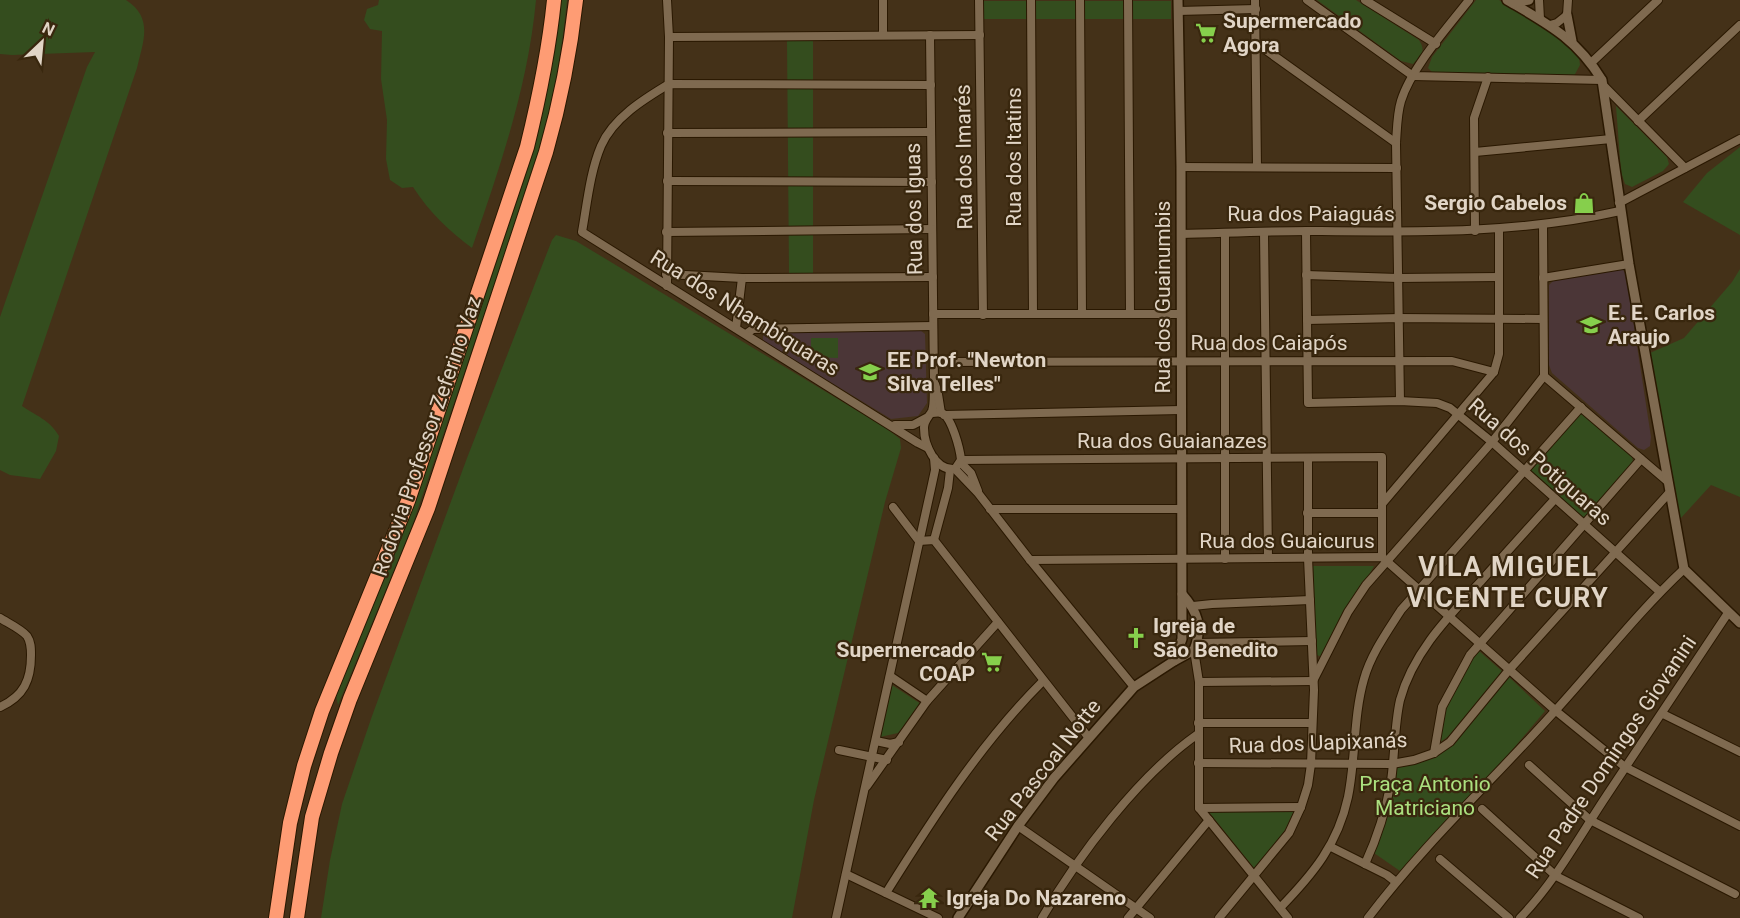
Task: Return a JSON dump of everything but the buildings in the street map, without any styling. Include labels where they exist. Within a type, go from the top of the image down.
[{"type":"highway","name":"Rodovia Professor Zeferino Vaz","points":[[276,918],[290,823],[304,766],[326,702],[408,501],[527,147],[541,92],[554,0]]},
{"type":"highway","name":"Rodovia Professor Zeferino Vaz","points":[[297,918],[312,817],[331,753],[350,699],[428,508],[546,152],[561,99],[572,45],[576,0]]},
{"type":"street","points":[[667,0],[669,37],[667,286]]},
{"type":"street","points":[[883,0],[883,35]]},
{"type":"street","name":"Rua dos Imarés","points":[[979,0],[983,315]]},
{"type":"street","name":"Rua dos Itatins","points":[[1031,0],[1033,314]]},
{"type":"street","points":[[1080,0],[1082,314]]},
{"type":"street","points":[[1128,0],[1130,314]]},
{"type":"street","name":"Rua dos Guainumbis","points":[[1174,661],[1182,639],[1181,167],[1178,0]]},
{"type":"street","points":[[1256,0],[1257,167]]},
{"type":"street","points":[[1306,0],[1413,76],[1603,83]]},
{"type":"street","points":[[1365,0],[1436,44]]},
{"type":"street","points":[[1400,401],[1396,143],[1401,101],[1413,76],[1469,0]]},
{"type":"street","points":[[1510,2],[1529,0]]},
{"type":"street","points":[[1539,0],[1540,19]]},
{"type":"street","points":[[1592,63],[1658,0]]},
{"type":"street","points":[[1567,1],[1572,41]]},
{"type":"street","points":[[1510,2],[1572,41],[1592,63],[1603,83],[1684,168]]},
{"type":"street","points":[[1178,11],[1256,9]]},
{"type":"street","points":[[1550,26],[1567,15]]},
{"type":"street","points":[[1638,121],[1740,25]]},
{"type":"street","name":"Rua dos Iguas","points":[[930,35],[934,383],[929,416],[924,425],[928,448],[941,466],[952,470],[978,493]]},
{"type":"street","points":[[669,37],[980,35]]},
{"type":"street","points":[[1256,43],[1396,143]]},
{"type":"street","points":[[1474,231],[1474,118],[1488,77]]},
{"type":"street","points":[[1603,83],[1629,264],[1684,569],[1740,623]]},
{"type":"street","points":[[669,84],[931,85]]},
{"type":"street","name":"Rua dos Nhambiquaras","points":[[669,84],[641,101],[618,123],[602,145],[594,169],[582,232],[928,448]]},
{"type":"street","points":[[667,133],[931,132]]},
{"type":"street","points":[[1475,152],[1611,139]]},
{"type":"street","name":"Rua dos Paiaguás","points":[[1181,234],[1474,231],[1543,224],[1620,207],[1684,168],[1740,139]]},
{"type":"street","points":[[1181,167],[1397,168]]},
{"type":"street","points":[[667,181],[932,182]]},
{"type":"street","points":[[1313,681],[1348,612],[1384,559],[1492,442],[1544,376],[1543,224]]},
{"type":"street","points":[[666,232],[932,229]]},
{"type":"street","points":[[1384,559],[1382,504],[1494,372],[1499,354],[1499,229]]},
{"type":"street","points":[[1306,231],[1306,361]]},
{"type":"street","points":[[1264,232],[1268,558]]},
{"type":"street","points":[[1225,233],[1225,559]]},
{"type":"street","points":[[1543,278],[1629,264]]},
{"type":"street","points":[[666,274],[742,278],[933,277]]},
{"type":"street","points":[[1306,275],[1499,278]]},
{"type":"street","points":[[736,328],[742,278]]},
{"type":"street","points":[[933,314],[1180,315]]},
{"type":"street","points":[[1307,320],[1543,319]]},
{"type":"street","points":[[746,334],[753,329],[933,326]]},
{"type":"street","name":"Rua dos Caiapós","points":[[934,362],[1400,360],[1452,361],[1494,372]]},
{"type":"street","name":"Rua dos Potiguaras","points":[[1306,361],[1308,403],[1400,401],[1437,404],[1450,408],[1492,442],[1659,591]]},
{"type":"street","points":[[1544,376],[1667,481]]},
{"type":"street","name":"Rua dos Iguas","points":[[934,383],[943,414],[955,436],[961,461],[971,473],[978,493]]},
{"type":"street","points":[[1280,908],[1312,874],[1330,847],[1340,825],[1348,797],[1355,722],[1364,678],[1388,630],[1401,610],[1581,407]]},
{"type":"street","points":[[891,424],[900,427],[913,425],[929,416],[943,414],[1181,410]]},
{"type":"street","points":[[836,918],[935,470],[934,457]]},
{"type":"street","name":"Rua dos Guaianazes","points":[[961,461],[1382,457],[1382,504]]},
{"type":"street","points":[[1219,918],[1289,833],[1308,784],[1311,764],[1313,681],[1308,558],[1308,458]]},
{"type":"street","points":[[1434,753],[1442,707],[1470,655],[1641,459]]},
{"type":"street","points":[[934,540],[952,470],[961,461]]},
{"type":"street","points":[[978,493],[1030,561],[1134,687]]},
{"type":"street","name":"Rua dos Uapixanás","points":[[1198,763],[1392,764],[1434,753],[1450,742],[1509,670],[1669,493]]},
{"type":"street","points":[[1365,864],[1385,808],[1399,710],[1406,684],[1420,653],[1449,616],[1555,499]]},
{"type":"street","points":[[893,507],[919,541]]},
{"type":"street","points":[[990,509],[1181,509]]},
{"type":"street","points":[[1307,513],[1382,513]]},
{"type":"street","points":[[919,541],[934,540]]},
{"type":"street","points":[[934,540],[1089,738]]},
{"type":"street","name":"Rua dos Guaicurus","points":[[1030,561],[1384,559],[1556,711],[1625,767],[1740,826]]},
{"type":"street","points":[[1368,918],[1396,882],[1556,711],[1659,591],[1684,569]]},
{"type":"street","points":[[1182,594],[1193,606],[1197,615],[1199,808],[1288,918]]},
{"type":"street","points":[[1193,606],[1310,600]]},
{"type":"street","name":"Rua Padre Domingos Giovanini","points":[[1520,918],[1556,876],[1590,820],[1663,714],[1728,613]]},
{"type":"street","points":[[0,618],[28,637],[31,643],[31,671],[15,700],[0,707]]},
{"type":"street","points":[[866,787],[927,701],[998,622]]},
{"type":"street","points":[[1174,661],[1196,647],[1212,643],[1312,641]]},
{"type":"street","name":"Rua Pascoal Notte","points":[[958,918],[1018,826],[1054,778],[1134,687],[1174,661]]},
{"type":"street","points":[[890,676],[927,701]]},
{"type":"street","points":[[886,893],[939,808],[977,756],[1018,706],[1043,681]]},
{"type":"street","points":[[1199,682],[1313,681]]},
{"type":"street","points":[[1663,714],[1740,752]]},
{"type":"street","points":[[1198,723],[1312,723]]},
{"type":"street","points":[[1042,918],[1109,821],[1155,770],[1198,734]]},
{"type":"street","points":[[876,741],[890,744],[899,742]]},
{"type":"street","points":[[839,750],[887,760]]},
{"type":"street","points":[[1529,765],[1590,820],[1736,894]]},
{"type":"street","points":[[1199,808],[1301,807]]},
{"type":"street","points":[[1482,809],[1556,876],[1638,918]]},
{"type":"street","points":[[1128,918],[1209,820]]},
{"type":"street","points":[[1018,826],[1150,918]]},
{"type":"street","points":[[1330,847],[1396,882]]},
{"type":"street","points":[[1440,859],[1509,918]]},
{"type":"street","points":[[846,874],[938,918]]},
{"type":"shaded area","name":"E. E. Carlos Araujo","points":[[1617,269],[1623,270],[1626,274],[1651,437],[1650,446],[1644,450],[1638,448],[1552,373],[1549,365],[1549,285],[1554,280]]},
{"type":"shaded area","name":"EE Prof. \"Newton Silva Telles\"","points":[[920,330],[925,334],[927,403],[918,416],[891,419],[763,341],[763,332]]},
{"type":"green space","points":[[0,0],[126,0],[135,7],[140,15],[144,31],[137,68],[22,406],[47,422],[59,436],[56,451],[40,479],[10,475],[0,470],[0,317],[87,67],[95,52],[0,54]]},
{"type":"green space","points":[[379,0],[536,0],[520,95],[472,248],[440,221],[413,187],[402,188],[390,180],[386,159],[387,120],[381,79],[382,31],[370,29],[364,20],[367,9],[378,5]]},
{"type":"green space","points":[[559,0],[567,0],[562,40],[552,99],[538,157],[411,529],[338,705],[335,691],[490,270]]},
{"type":"green space","points":[[1317,0],[1356,0],[1419,40],[1423,50],[1421,55],[1413,64],[1401,61]]},
{"type":"green space","points":[[1476,0],[1499,0],[1563,39],[1579,57],[1580,65],[1574,76],[1434,74],[1428,68],[1432,57]]},
{"type":"green space","points":[[984,1],[1171,1],[1171,19],[984,19]]},
{"type":"green space","points":[[787,41],[813,41],[813,274],[789,274]]},
{"type":"green space","points":[[1616,106],[1667,157],[1669,164],[1663,171],[1632,187],[1625,184],[1621,172]]},
{"type":"green space","points":[[1740,147],[1740,235],[1683,202],[1707,173]]},
{"type":"green space","points":[[556,235],[576,241],[886,428],[900,439],[901,448],[885,502],[814,800],[792,918],[321,918],[342,804],[372,716],[467,458],[552,240]]},
{"type":"green space","points":[[1740,269],[1740,497],[1711,485],[1680,519],[1650,353],[1684,338],[1732,282]]},
{"type":"green space","points":[[811,338],[838,338],[838,358],[811,357]]},
{"type":"green space","points":[[1582,413],[1632,456],[1633,462],[1631,469],[1591,514],[1583,517],[1577,515],[1534,477],[1531,471],[1534,462],[1578,414]]},
{"type":"green space","points":[[1313,566],[1374,566],[1324,657],[1316,655]]},
{"type":"green space","name":"Praça Antonio Matriciano","points":[[1479,651],[1503,672],[1453,733],[1439,743],[1446,703],[1470,660]]},
{"type":"green space","name":"Praça Antonio Matriciano","points":[[1509,677],[1545,711],[1508,755],[1400,871],[1374,853],[1391,806],[1397,766],[1448,747]]},
{"type":"green space","points":[[892,685],[921,704],[898,733],[880,737]]},
{"type":"green space","points":[[1208,811],[1294,811],[1284,832],[1254,868]]},
{"type":"place","name":"Supermercado Agora","points":[[1206,33]]},
{"type":"place","name":"Sergio Cabelos","points":[[1584,203]]},
{"type":"place","name":"E. E. Carlos Araujo","points":[[1591,325]]},
{"type":"place","name":"EE Prof. \"Newton Silva Telles\"","points":[[870,372]]},
{"type":"place","name":"Igreja de São Benedito","points":[[1136,638]]},
{"type":"place","name":"Supermercado COAP","points":[[992,662]]},
{"type":"place","name":"Igreja Do Nazareno","points":[[929,898]]},
{"type":"district","name":"VILA MIGUEL VICENTE CURY","points":[[1508,582]]}]
